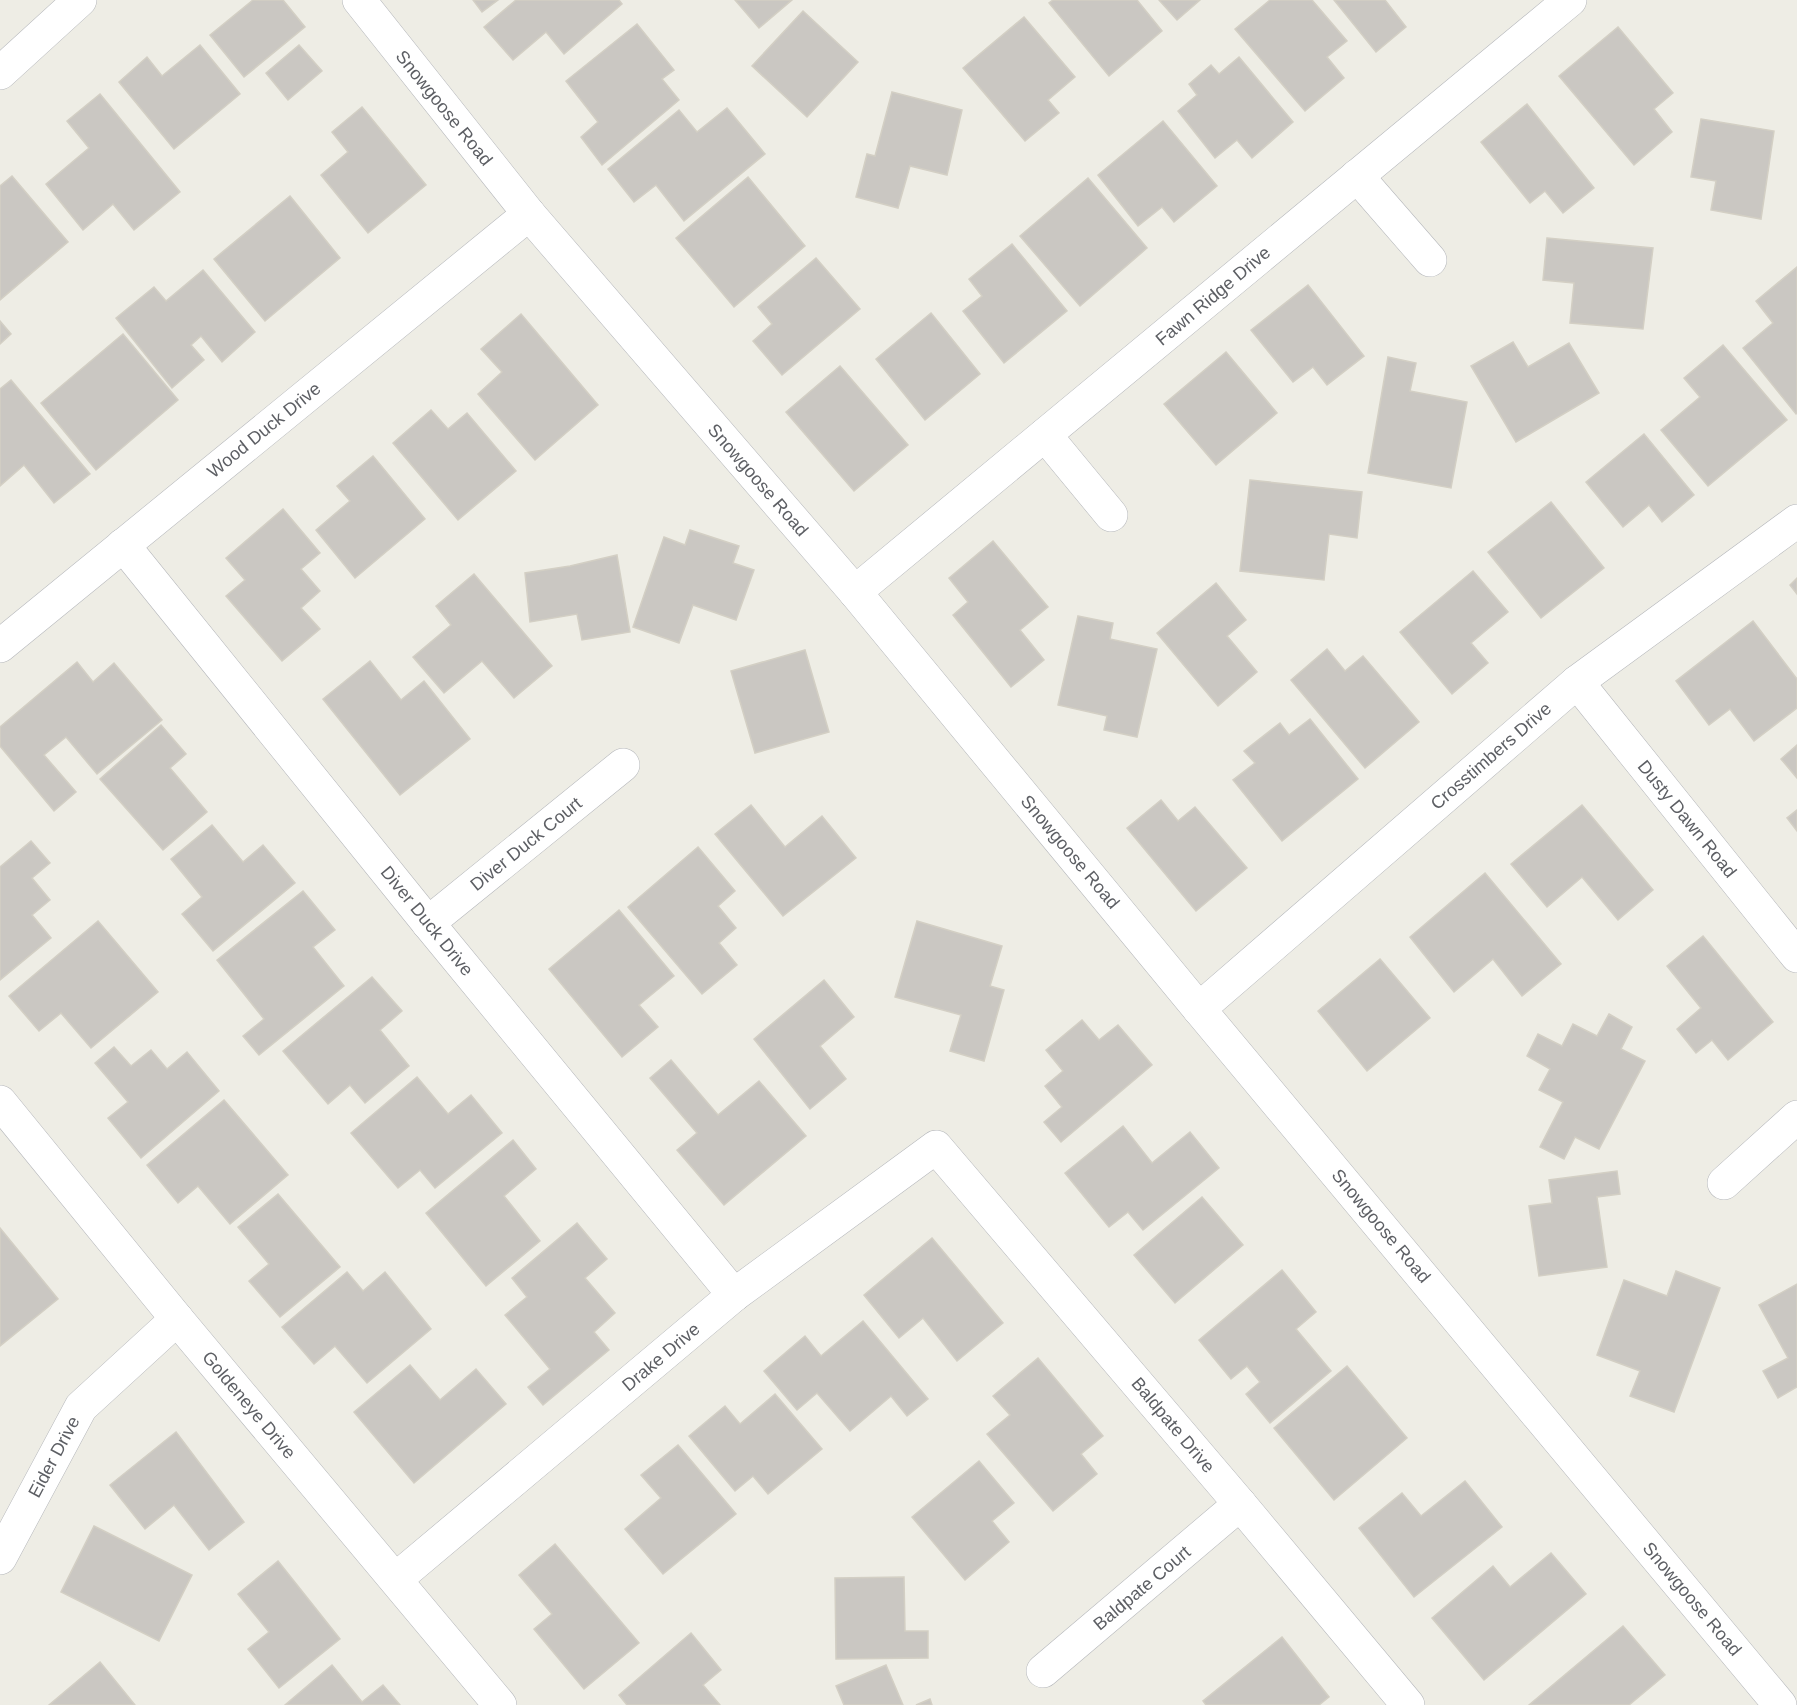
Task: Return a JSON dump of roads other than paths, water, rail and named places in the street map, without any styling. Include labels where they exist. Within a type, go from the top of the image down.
[{"type":"street","points":[[0,73],[80,0]]},
{"type":"street","name":"Snowgoose Road","points":[[359,0],[529,214],[855,592],[1768,1701]]},
{"type":"street","name":"Fawn Ridge Drive","points":[[855,592],[1570,0]]},
{"type":"street","points":[[1357,176],[1430,260]]},
{"type":"street","name":"Wood Duck Drive","points":[[0,646],[529,214]]},
{"type":"street","points":[[1045,435],[1111,515]]},
{"type":"street","name":"Crosstimbers Drive","points":[[1199,1009],[1577,682],[1797,521]]},
{"type":"street","name":"Diver Duck Drive","points":[[123,545],[734,1295]]},
{"type":"street","name":"Dusty Dawn Road","points":[[1577,682],[1797,956]]},
{"type":"street","name":"Diver Duck Court","points":[[429,923],[623,765]]},
{"type":"street","name":"Goldeneye Drive","points":[[0,1102],[500,1705]]},
{"type":"street","points":[[1724,1183],[1797,1117]]},
{"type":"street","name":"Drake Drive","points":[[396,1580],[734,1295],[936,1147]]},
{"type":"street","name":"Baldpate Drive","points":[[936,1147],[1408,1705]]},
{"type":"street","name":"Eider Drive","points":[[0,1558],[81,1407],[177,1318]]},
{"type":"street","name":"Baldpate Court","points":[[1043,1671],[1240,1504]]}]
